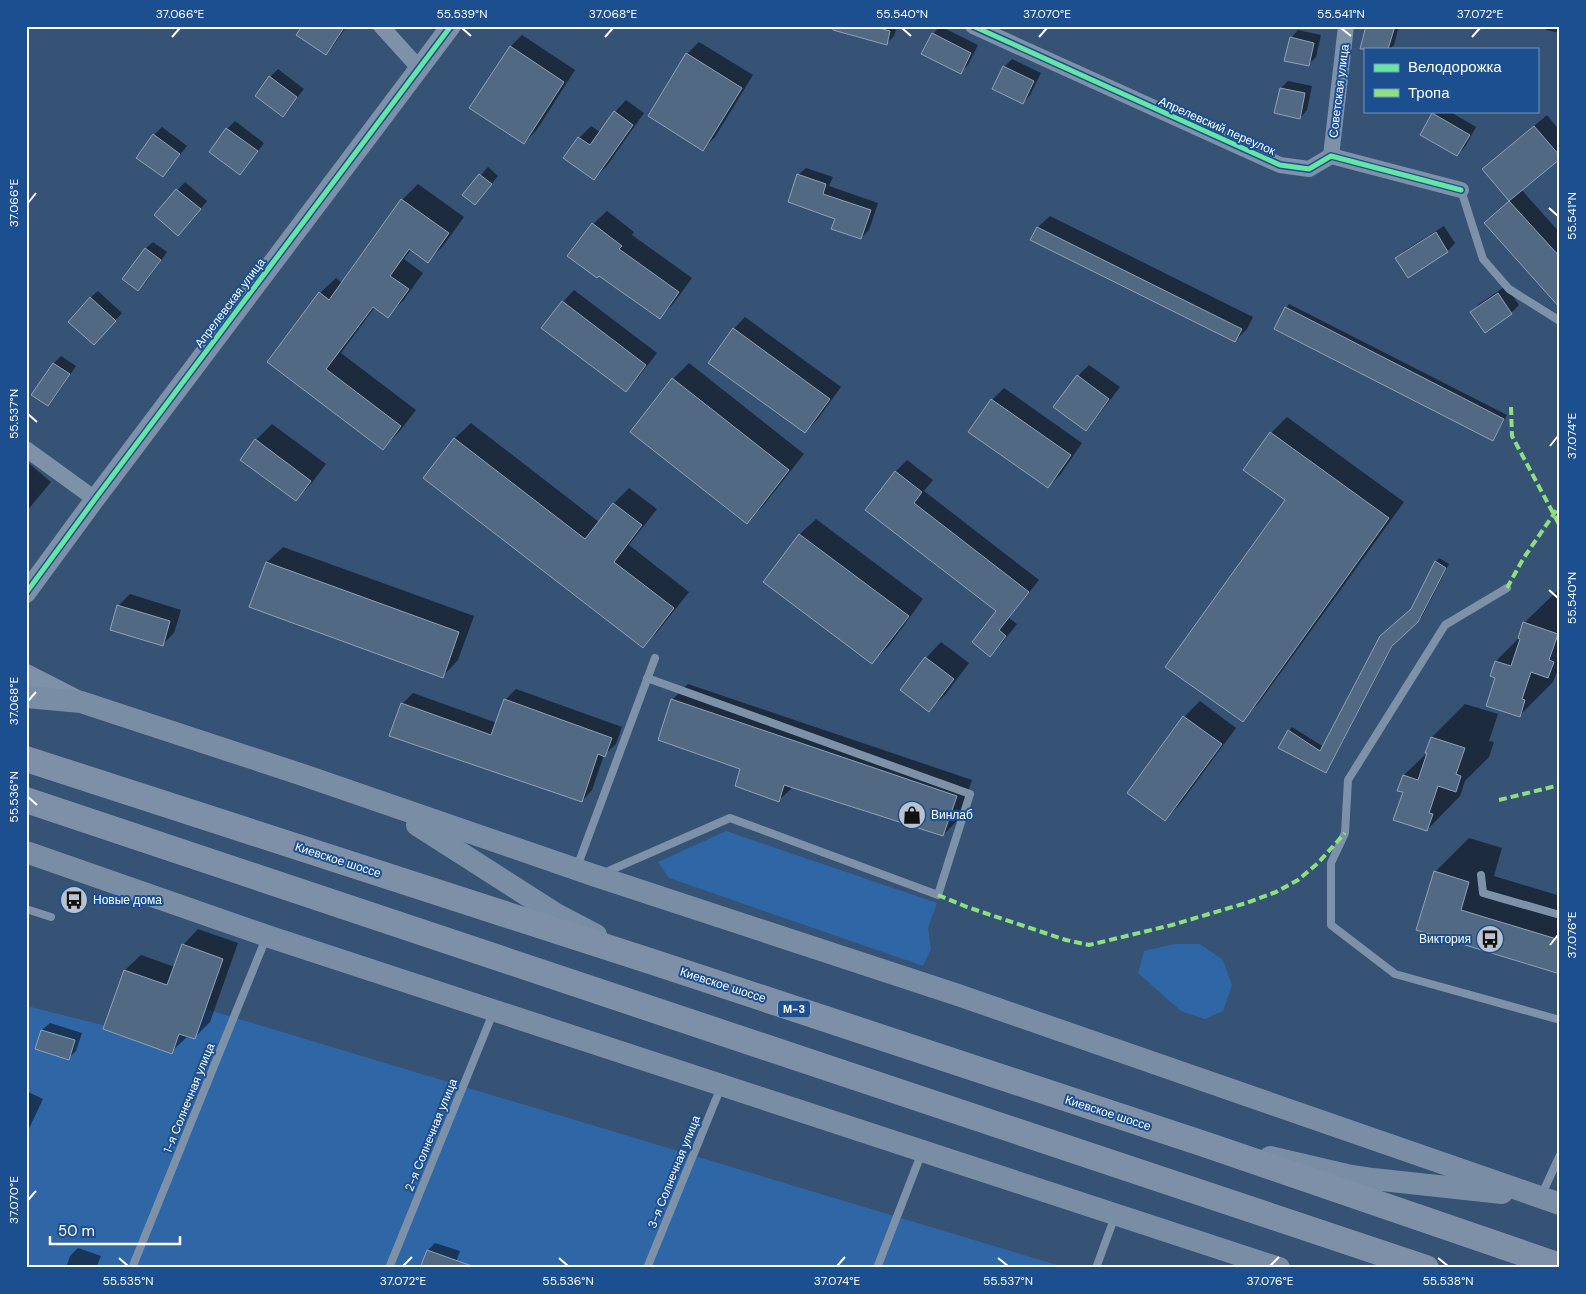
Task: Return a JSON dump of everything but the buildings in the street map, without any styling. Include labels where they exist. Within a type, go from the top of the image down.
[{"type":"highway","name":"Киевское шоссе","points":[[26,759],[656,963],[1206,1145],[1560,1266]]},
{"type":"highway","points":[[26,800],[1426,1268]]},
{"type":"main road","points":[[26,698],[81,702],[336,786],[584,872],[958,995],[1550,1200]]},
{"type":"main road","points":[[336,786],[428,830],[556,914],[656,963]]},
{"type":"main road","points":[[26,852],[267,936],[1279,1268]]},
{"type":"main road","points":[[1206,1145],[1289,1160],[1373,1180],[1550,1200]]},
{"type":"street","points":[[382,26],[419,68]]},
{"type":"street","name":"Апрелевская улица","points":[[26,593],[450,26]]},
{"type":"street","name":"Апрелевский переулок","points":[[973,26],[1280,165],[1309,169],[1331,156]]},
{"type":"street","name":"Советская улица","points":[[1331,156],[1346,26]]},
{"type":"street","points":[[1331,156],[1461,190]]},
{"type":"street","points":[[26,449],[95,500]]},
{"type":"street","points":[[26,674],[81,702]]},
{"type":"lane","points":[[1461,190],[1482,259],[1509,289],[1560,322]]},
{"type":"lane","points":[[1506,588],[1445,625],[1348,780],[1345,833],[1331,864],[1331,925],[1395,974],[1560,1020]]},
{"type":"lane","points":[[647,678],[970,794],[938,895],[730,818],[604,874],[584,872],[647,678],[655,658]]},
{"type":"lane","points":[[1481,875],[1483,893],[1560,916]]},
{"type":"lane","points":[[26,909],[51,916]]},
{"type":"lane","name":"1-я Солнечная улица","points":[[132,1268],[267,936]]},
{"type":"lane","name":"2-я Солнечная улица","points":[[389,1268],[494,1011]]},
{"type":"lane","name":"3-я Солнечная улица","points":[[647,1268],[722,1086]]},
{"type":"lane","points":[[877,1268],[922,1150]]},
{"type":"lane","points":[[1550,1200],[1560,1155]]},
{"type":"lane","points":[[1096,1268],[1116,1214]]},
{"type":"shaded area","points":[[726,831],[937,903],[928,928],[931,949],[923,966],[669,878],[658,862]]},
{"type":"shaded area","points":[[1174,944],[1200,944],[1223,960],[1232,985],[1223,1011],[1205,1019],[1181,1011],[1138,973],[1144,951]]},
{"type":"shaded area","points":[[27,1006],[114,1028],[196,1006],[1067,1268],[26,1268]]},
{"type":"marked path","points":[[1511,407],[1512,436],[1560,526]]},
{"type":"marked path","points":[[1507,588],[1523,559],[1560,505]]},
{"type":"marked path","points":[[1499,800],[1560,785]]},
{"type":"marked path","points":[[938,895],[967,907],[1066,940],[1089,945],[1172,925],[1276,892],[1298,880],[1318,863],[1345,833]]},
{"type":"cycle path","points":[[26,593],[451,26]]},
{"type":"cycle path","points":[[973,26],[1280,165],[1309,169],[1331,156],[1461,190]]},
{"type":"place","name":"Винлаб","points":[[912,815]]},
{"type":"place","name":"Новые дома","points":[[74,900]]},
{"type":"place","name":"Виктория","points":[[1490,939]]}]
